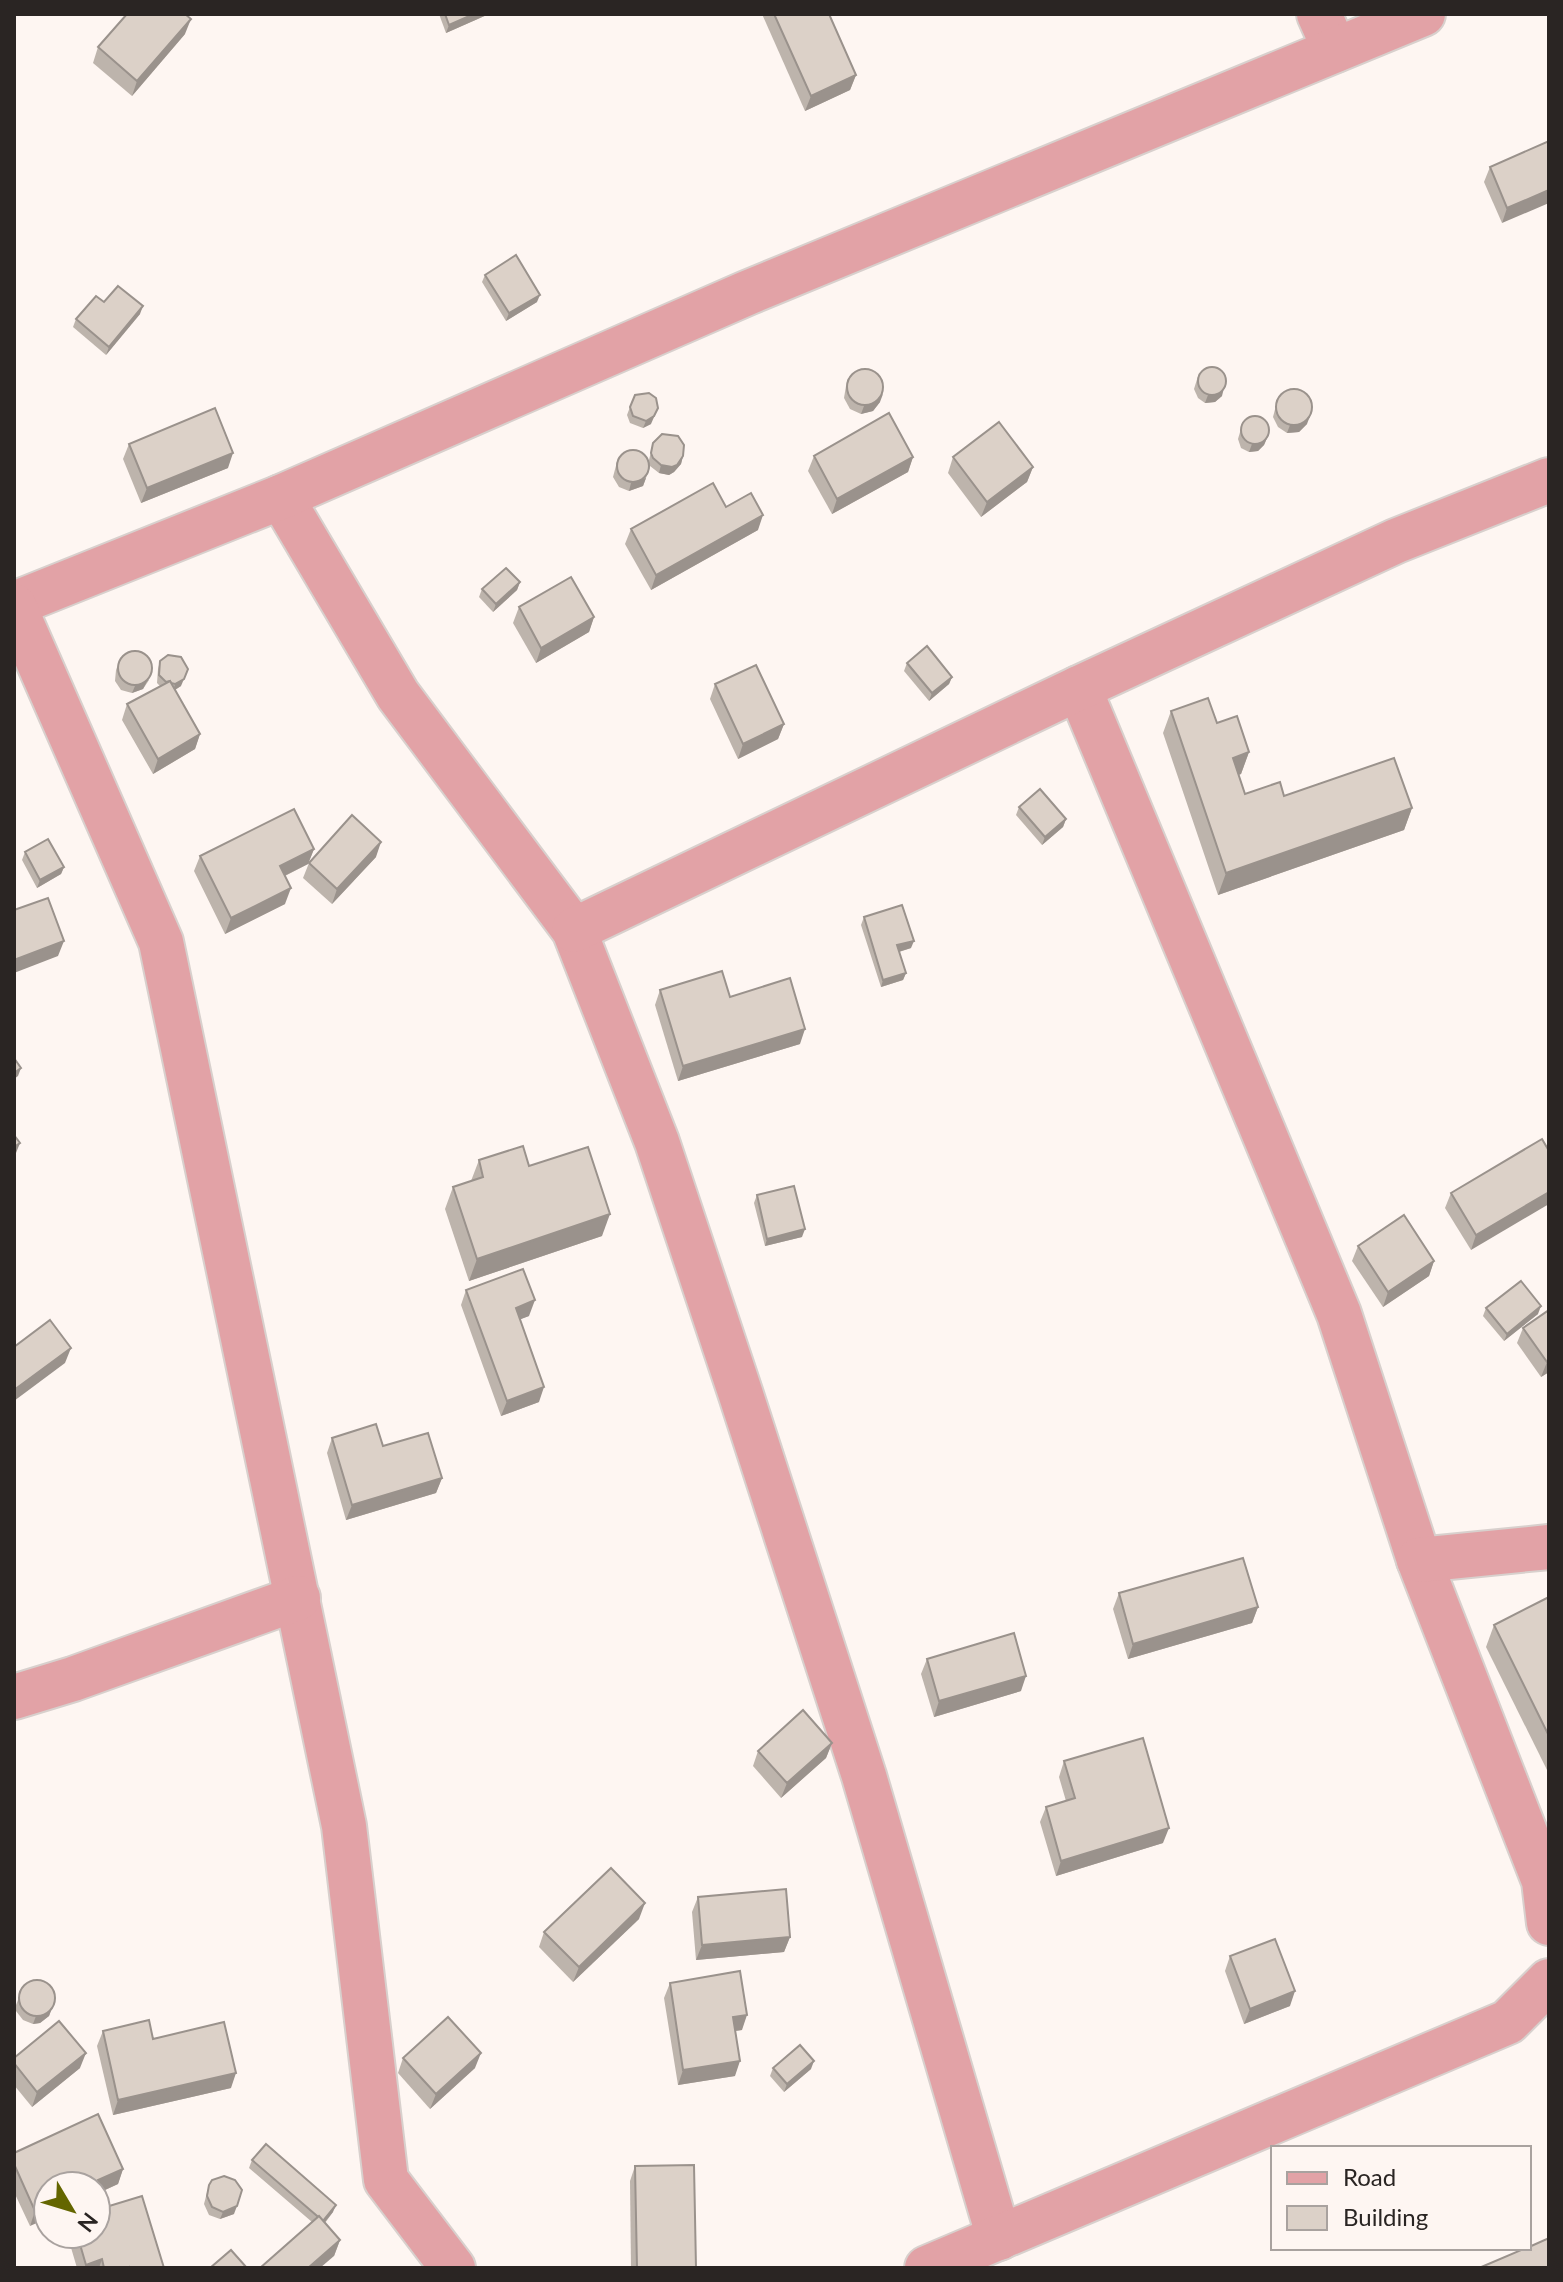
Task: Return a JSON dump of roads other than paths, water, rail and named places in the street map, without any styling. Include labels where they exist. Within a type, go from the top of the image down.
[{"type":"street","points":[[453,2268],[386,2180],[344,1826],[161,942],[14,605],[281,497],[747,293],[1327,32],[1423,14]]},
{"type":"street","points":[[574,930],[1079,688],[1396,541],[1549,480]]},
{"type":"street","points":[[281,497],[398,695],[574,930],[657,1142],[741,1395],[864,1776],[999,2238]]},
{"type":"street","points":[[1079,688],[1339,1314],[1419,1560],[1544,1881],[1549,1923]]},
{"type":"street","points":[[1419,1560],[1549,1547]]},
{"type":"street","points":[[14,1697],[73,1679],[298,1598]]},
{"type":"street","points":[[927,2268],[1508,2022],[1549,1981]]}]
